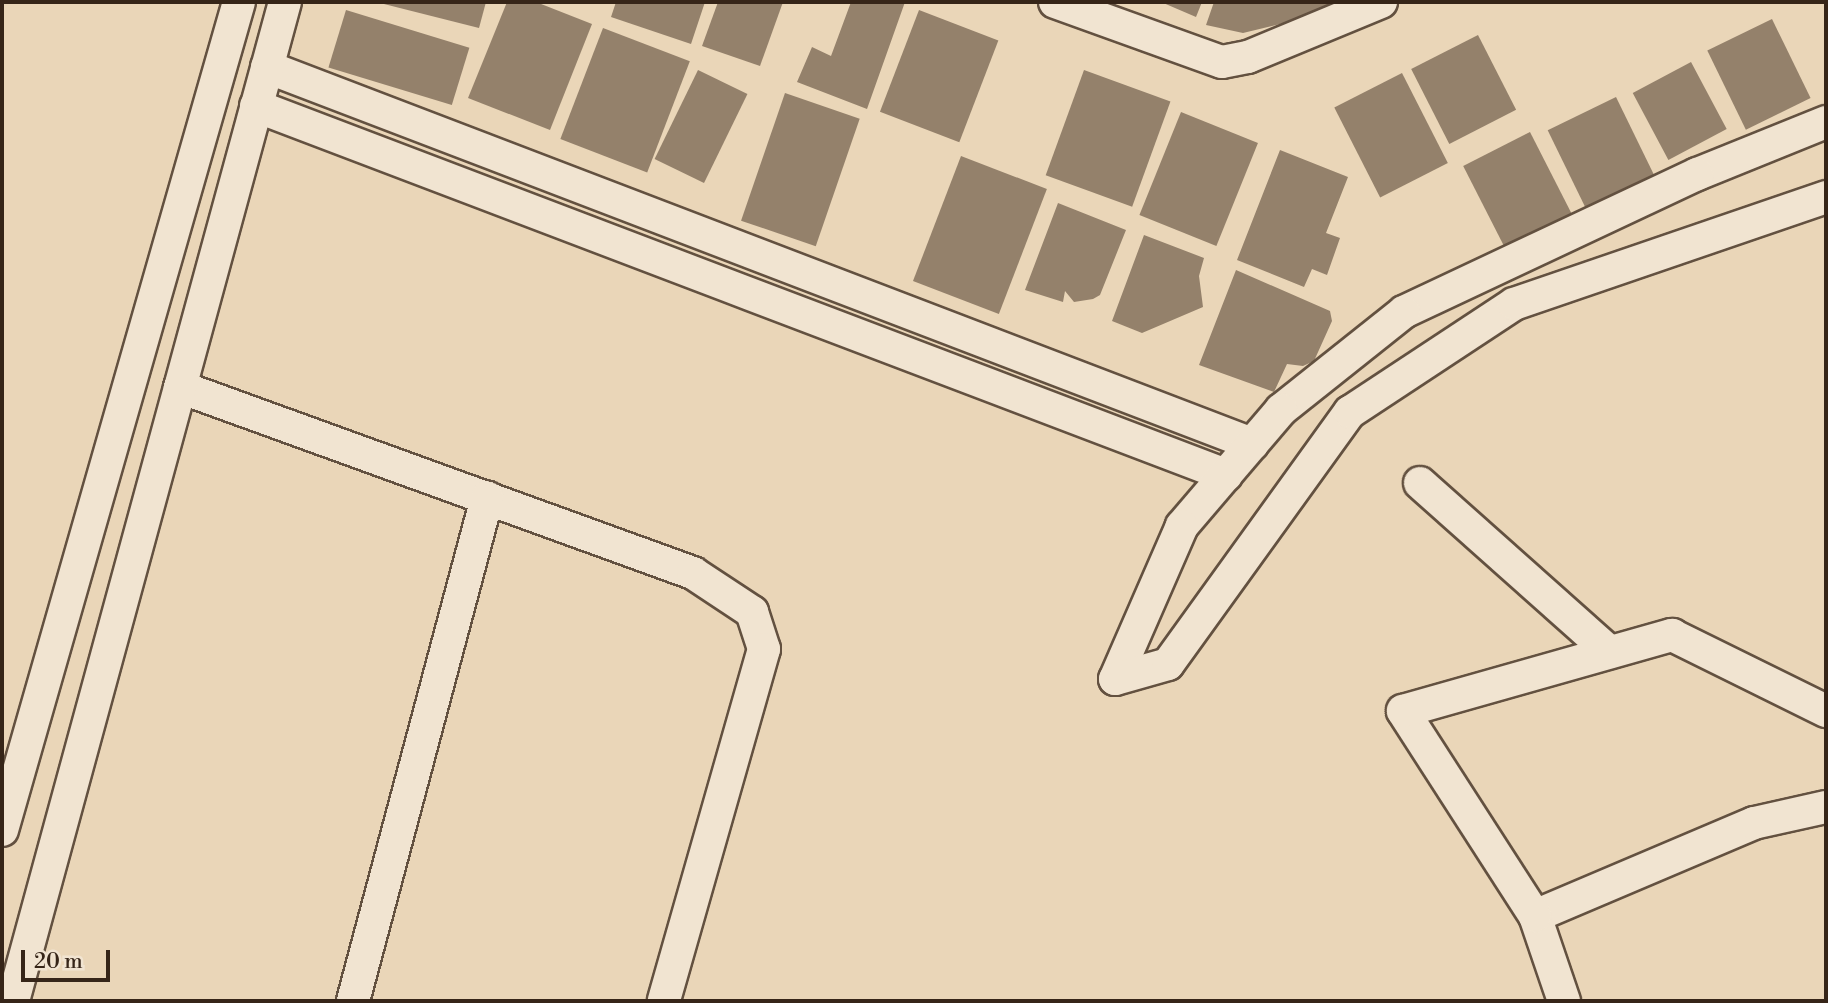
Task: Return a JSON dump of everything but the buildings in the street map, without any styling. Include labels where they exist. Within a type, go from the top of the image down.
[{"type":"street","points":[[2,830],[239,2]]},
{"type":"street","points":[[13,1001],[285,2]]},
{"type":"street","points":[[1055,2],[1222,62],[1248,57],[1381,2]]},
{"type":"street","points":[[267,67],[1252,444]]},
{"type":"street","points":[[256,106],[1226,475]]},
{"type":"street","points":[[1826,122],[1697,174],[1404,312],[1281,410],[1182,526],[1115,679],[1168,664],[1350,412],[1514,304],[1826,197]]},
{"type":"street","points":[[180,387],[693,573],[752,612],[764,649],[664,1001]]},
{"type":"street","points":[[1420,483],[1610,652]]},
{"type":"street","points":[[353,1001],[487,498]]},
{"type":"street","points":[[1564,1001],[1535,916],[1403,711],[1672,635],[1826,711]]},
{"type":"street","points":[[1535,916],[1754,823],[1826,807]]}]
